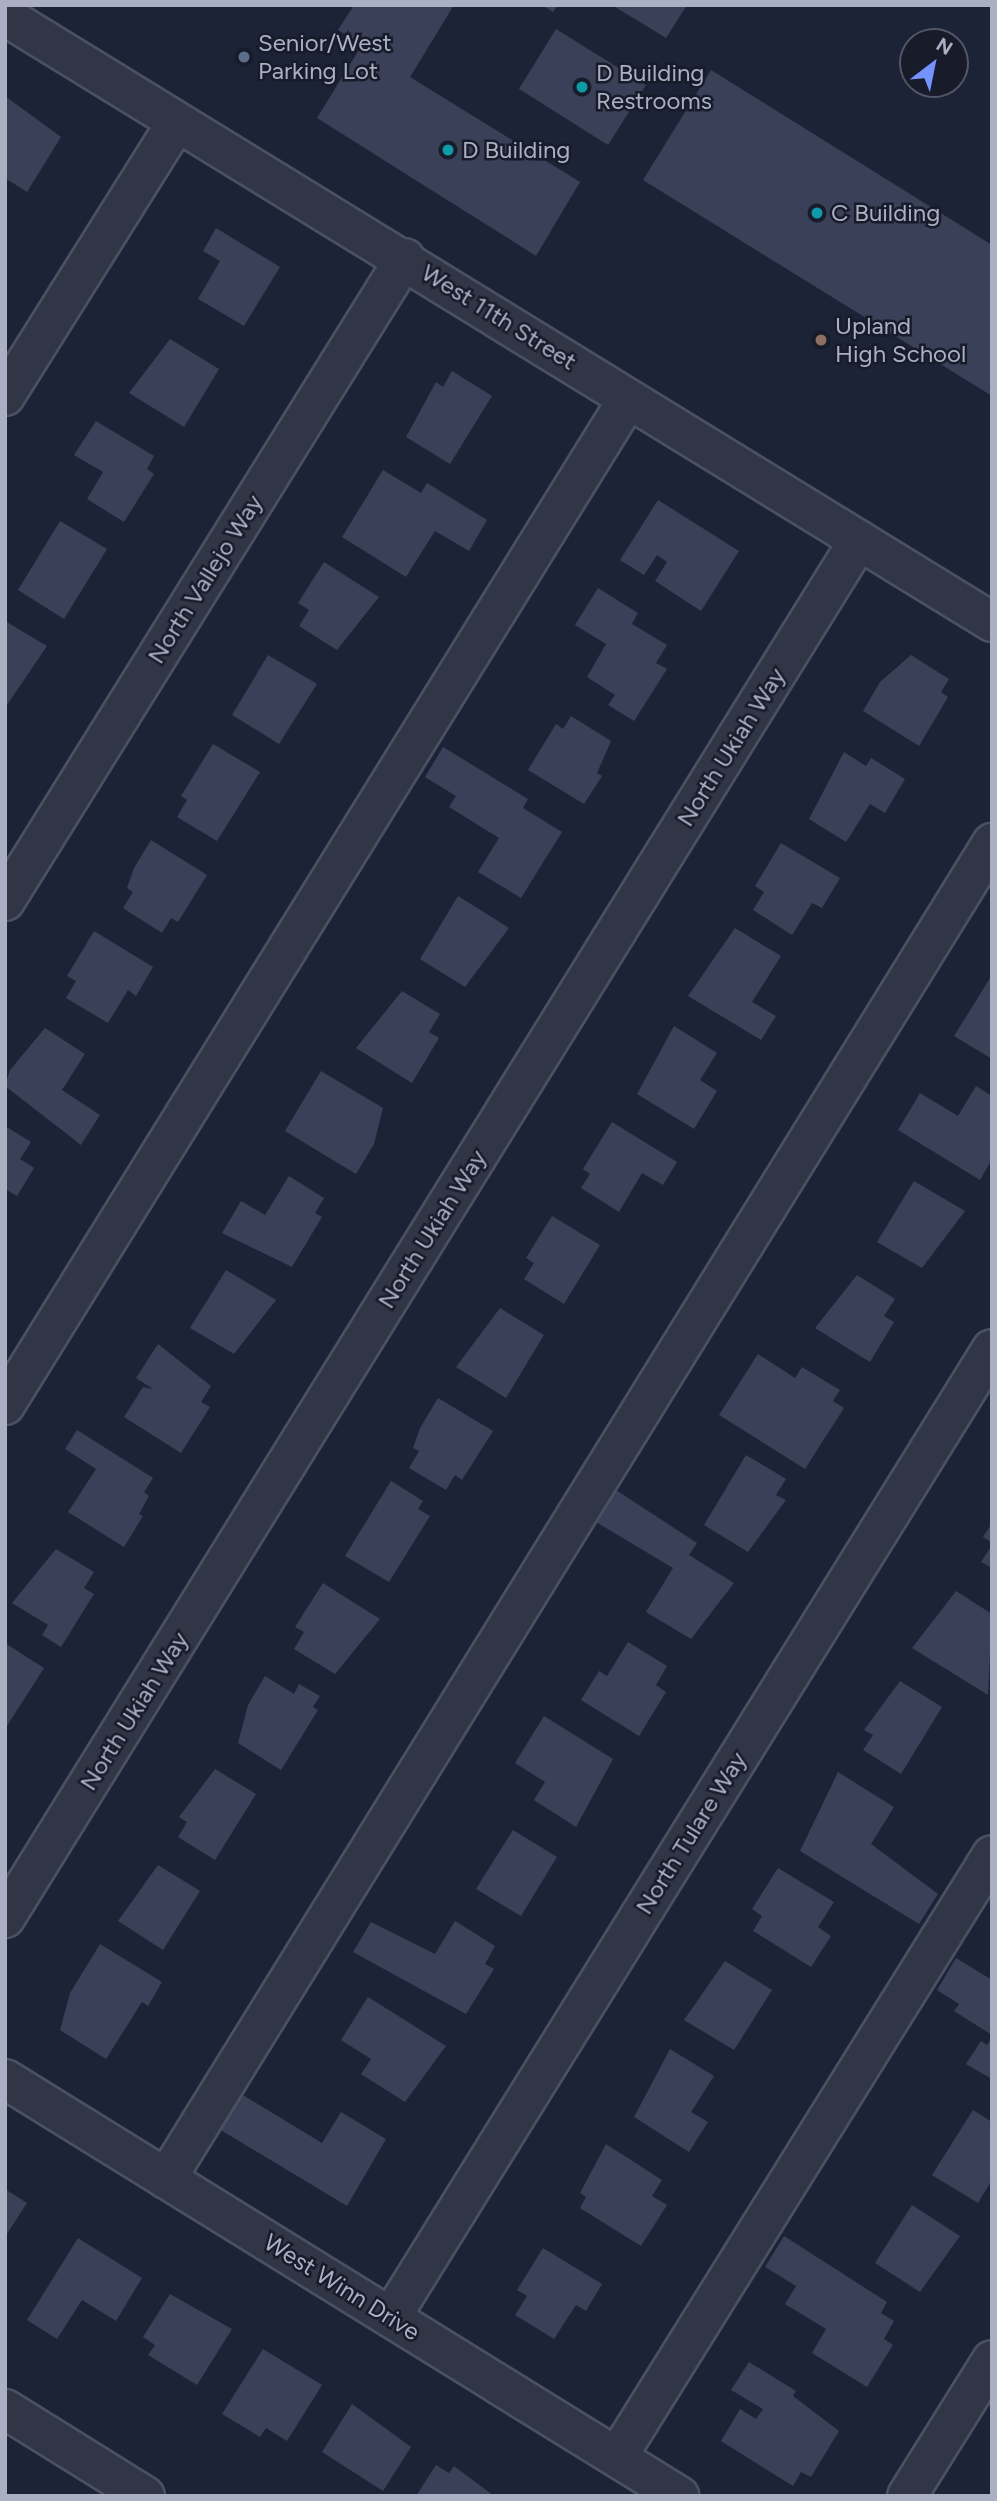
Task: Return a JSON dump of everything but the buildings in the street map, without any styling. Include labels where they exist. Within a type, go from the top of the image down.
[{"type":"street","name":"West 11th Street","points":[[5,16],[176,123],[405,258],[628,399],[992,622]]},
{"type":"street","points":[[5,396],[176,123]]},
{"type":"street","name":"North Vallejo Way","points":[[5,901],[405,258]]},
{"type":"street","points":[[5,1405],[628,399]]},
{"type":"street","name":"North Ukiah Way","points":[[5,1918],[859,540]]},
{"type":"street","points":[[166,2179],[992,843]]},
{"type":"street","name":"North Tulare Way","points":[[391,2317],[992,1349]]},
{"type":"street","points":[[617,2457],[992,1854]]},
{"type":"street","name":"West Winn Drive","points":[[5,2079],[678,2496]]},
{"type":"street","points":[[907,2496],[992,2360]]},
{"type":"street","points":[[5,2409],[145,2496]]},
{"type":"place","name":"Senior/West Parking Lot","points":[[244,57]]},
{"type":"place","name":"D Building Restrooms","points":[[582,87]]},
{"type":"place","name":"D Building","points":[[448,150]]},
{"type":"place","name":"C Building","points":[[817,213]]},
{"type":"place","name":"Upland High School","points":[[821,340]]}]
